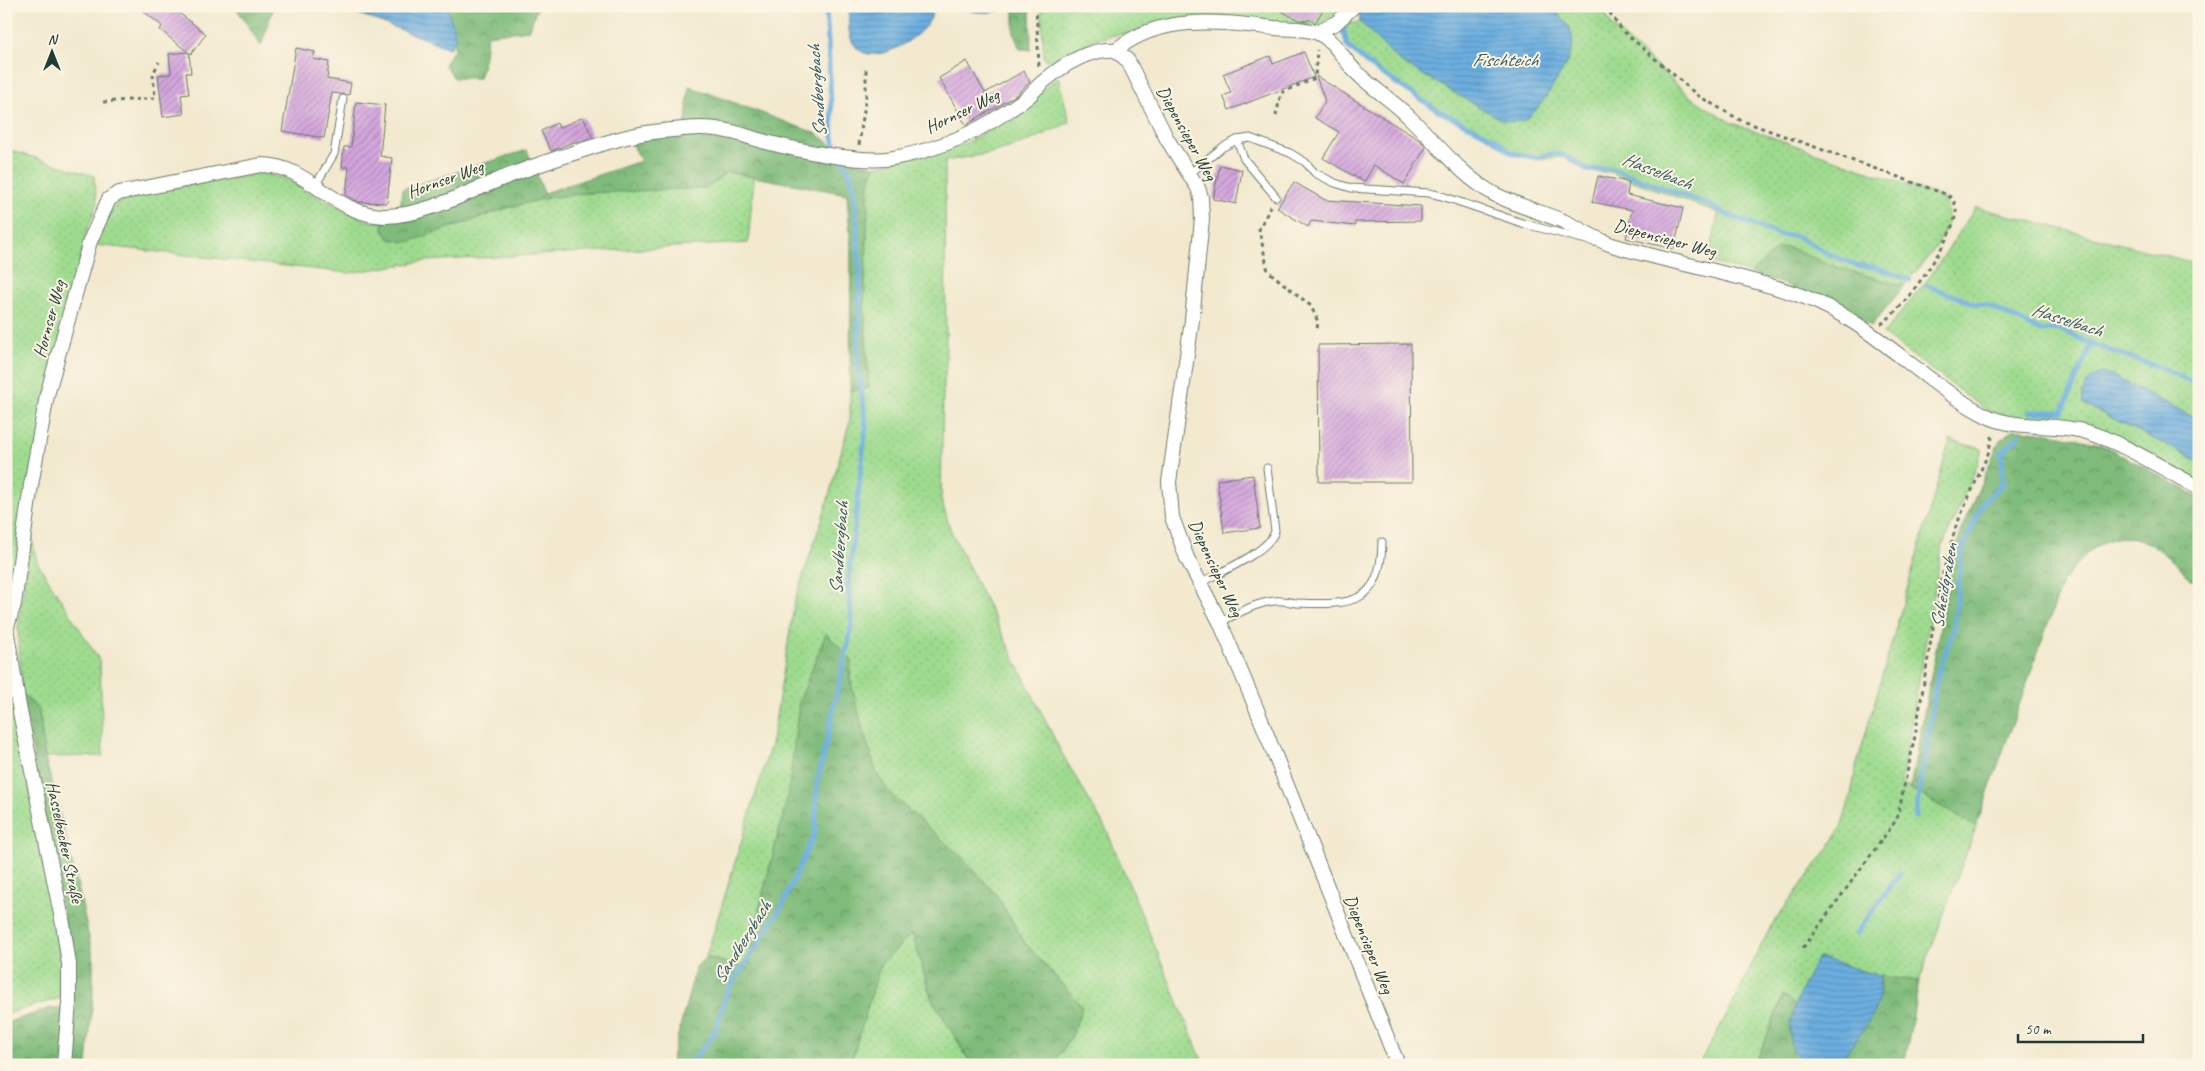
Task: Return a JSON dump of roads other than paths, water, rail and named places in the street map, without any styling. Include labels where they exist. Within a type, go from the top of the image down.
[{"type":"street","points":[[1116,50],[1143,32],[1191,22],[1239,24],[1317,38],[1354,6]]},
{"type":"street","name":"Diepensieper Weg","points":[[1317,38],[1333,45],[1360,76],[1407,115],[1478,184],[1511,202],[1564,221],[1606,242],[1760,282],[1805,297],[1835,311],[1969,405],[1996,420],[2010,424],[2082,431],[2105,438],[2199,488]]},
{"type":"street","name":"Hornser Weg","points":[[6,628],[14,604],[31,485],[47,395],[90,241],[109,199],[132,189],[261,165],[285,167],[344,206],[386,216],[423,210],[528,168],[621,138],[660,131],[720,129],[781,145],[829,154],[877,160],[893,158],[948,143],[989,123],[1011,109],[1043,82],[1085,54],[1104,49],[1116,50]]},
{"type":"street","name":"Diepensieper Weg","points":[[1116,50],[1128,60],[1167,139],[1189,174],[1201,198],[1202,219],[1192,320],[1169,489],[1172,517],[1178,536],[1220,622],[1398,1065]]},
{"type":"street","name":"Hasselbecker Straße","points":[[6,628],[20,712],[63,924],[69,964],[69,1003],[64,1065]]},
{"type":"lane","points":[[315,186],[334,154],[343,99]]},
{"type":"lane","points":[[1189,174],[1223,147],[1236,140],[1250,138],[1290,153],[1305,162],[1314,173],[1351,188],[1421,192],[1442,196],[1554,233],[1584,241],[1606,242]]},
{"type":"lane","points":[[1236,140],[1244,158],[1276,197]]},
{"type":"lane","points":[[1200,583],[1262,548],[1274,536],[1275,531],[1267,468]]},
{"type":"lane","points":[[1220,622],[1254,605],[1275,601],[1298,603],[1356,600],[1366,594],[1378,577],[1382,563],[1382,542]]},
{"type":"water","points":[[338,6],[447,6],[456,38],[450,48],[446,47]]},
{"type":"water","points":[[849,6],[932,6],[932,14],[931,18],[917,35],[906,43],[881,53],[869,54],[859,50],[850,37]]},
{"type":"water","points":[[959,6],[1000,6],[998,11],[983,13]]},
{"type":"water","name":"Fischteich","points":[[1364,6],[1552,6],[1571,32],[1572,50],[1562,72],[1531,115],[1525,120],[1514,122],[1502,120],[1399,61],[1360,22],[1359,11]]},
{"type":"water","points":[[2099,373],[2113,376],[2199,420],[2199,461],[2083,404],[2083,390],[2085,386],[2090,379]]},
{"type":"water","points":[[1818,957],[1879,976],[1880,988],[1878,999],[1868,1022],[1840,1061],[1830,1065],[1801,1061],[1791,1044],[1790,1033],[1793,1010]]},
{"type":"waterway","name":"Sandbergbach","points":[[826,6],[833,138],[838,153]]},
{"type":"waterway","name":"Hasselbach","points":[[1343,26],[1347,46],[1369,65],[1437,110],[1494,138],[1510,152],[1535,158],[1555,153],[1568,157],[1588,170],[1611,168],[1709,205],[1725,214],[1780,235],[1797,236],[1831,255],[1855,265],[1875,267],[1910,280]]},
{"type":"waterway","name":"Sandbergbach","points":[[692,1061],[714,1034],[727,992],[782,906],[815,832],[817,783],[852,625],[848,584],[866,426],[858,364],[860,271],[854,187],[843,160]]},
{"type":"waterway","name":"Hasselbach","points":[[1926,285],[1975,304],[1987,305],[2041,331],[2059,329],[2091,344],[2159,367],[2199,385]]},
{"type":"waterway","name":"Scheidgraben","points":[[2029,412],[2062,412],[2091,344]]},
{"type":"waterway","name":"Scheidgraben","points":[[1915,817],[1938,673],[1954,629],[1962,550],[1982,504],[2003,482],[2002,452],[2020,435]]},
{"type":"waterway","name":"Scheidgraben","points":[[1856,934],[1899,874]]}]
